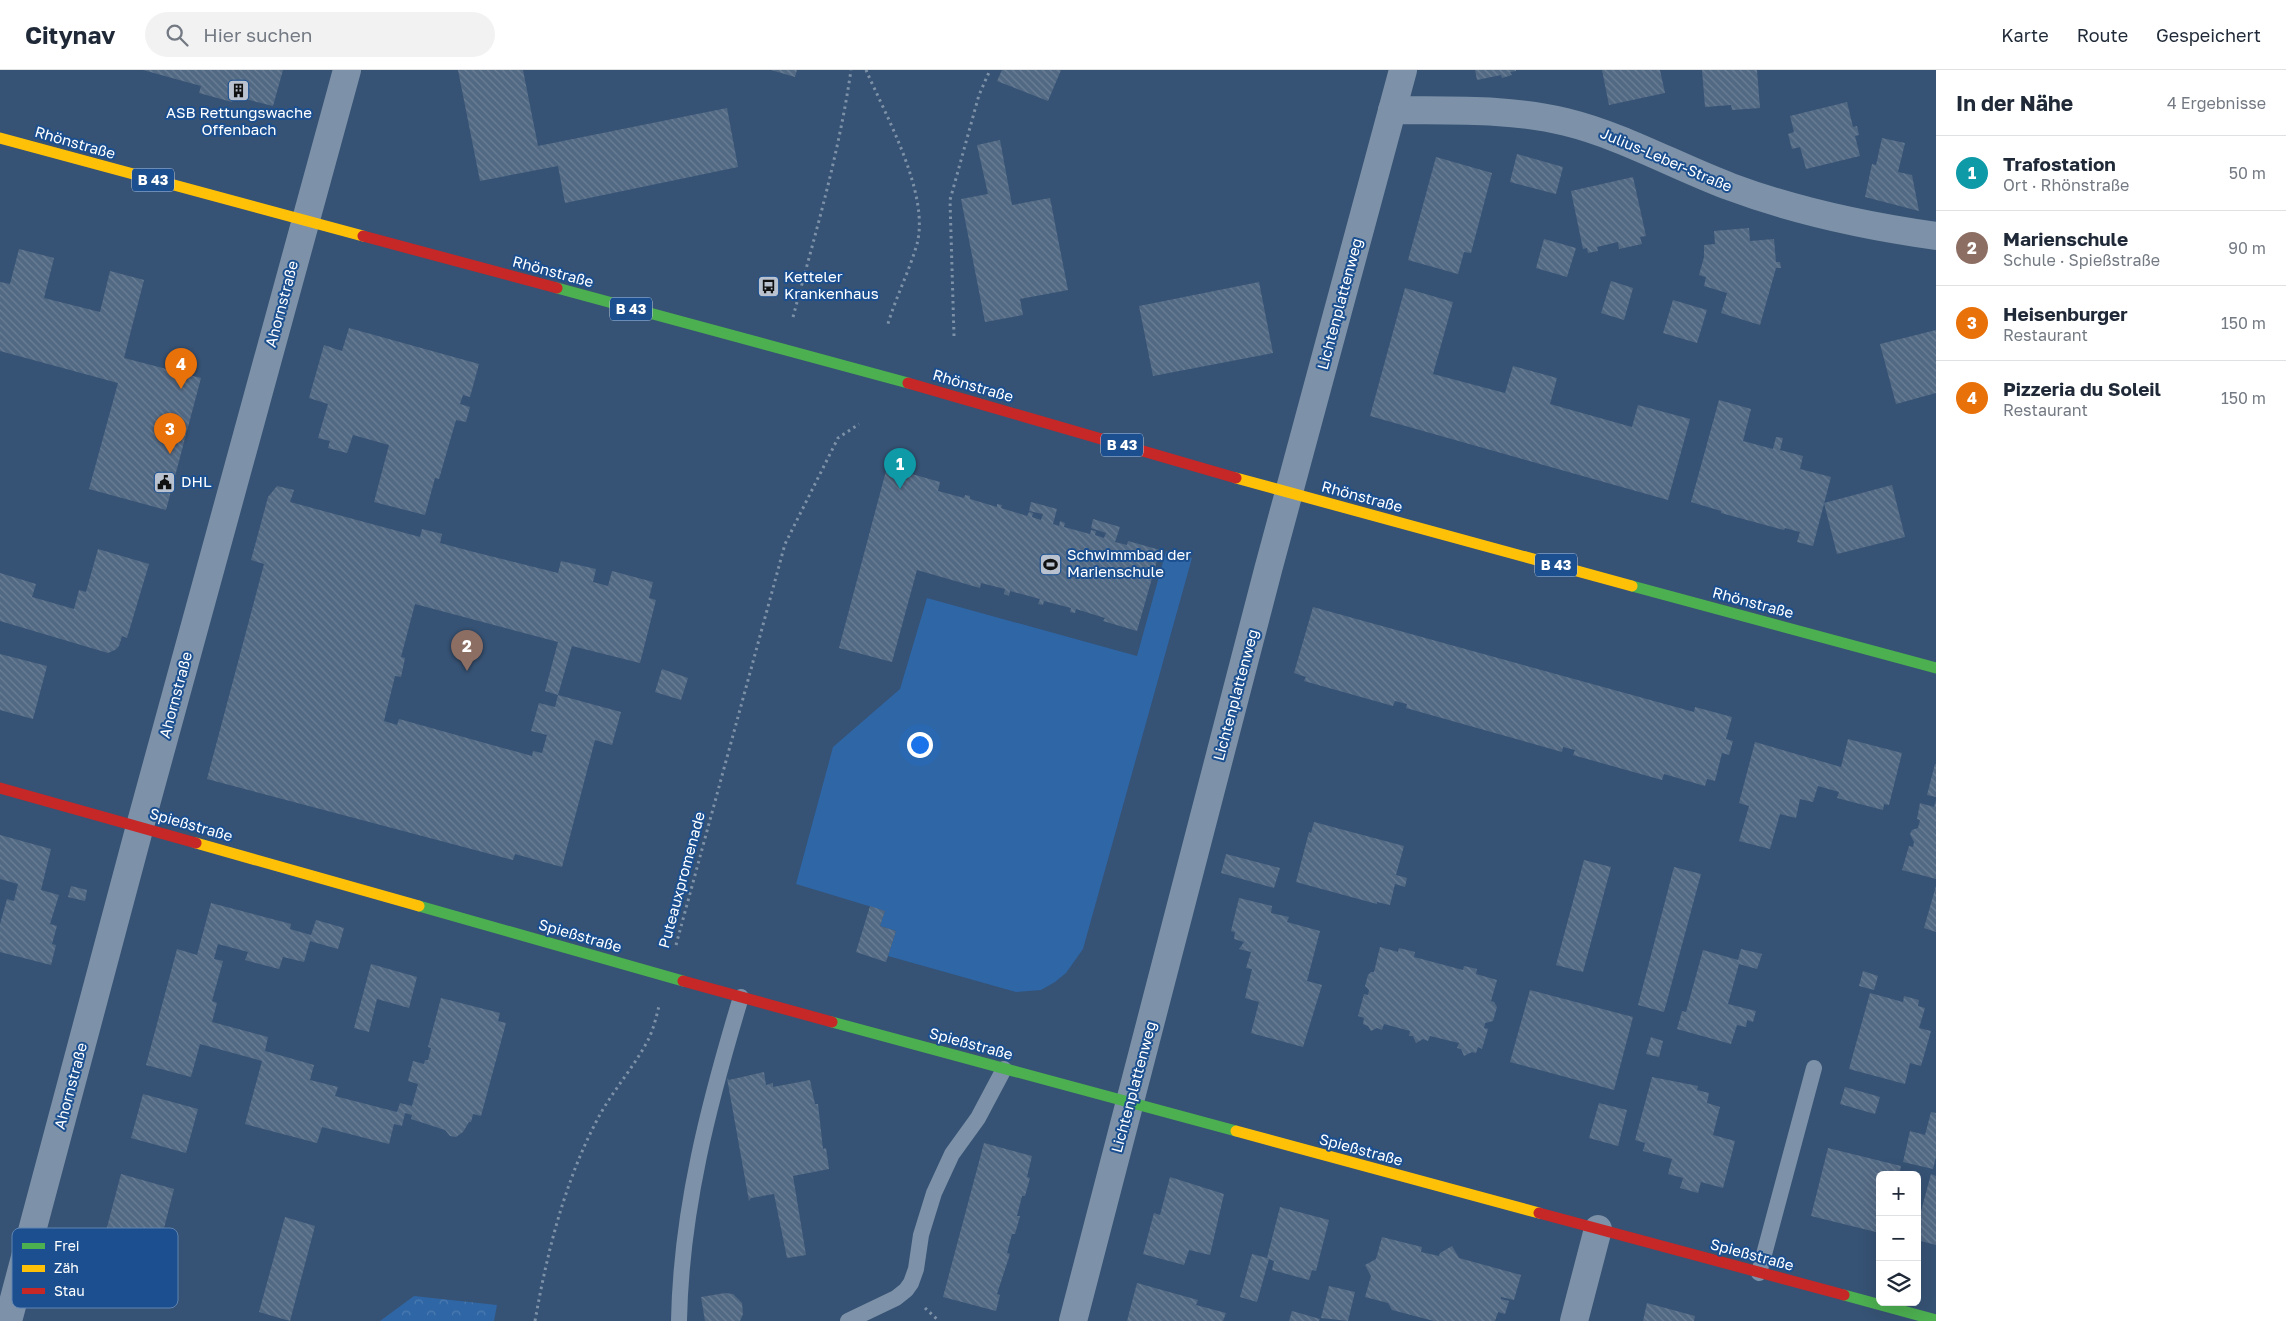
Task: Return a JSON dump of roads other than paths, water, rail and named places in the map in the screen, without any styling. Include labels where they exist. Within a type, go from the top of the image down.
[{"type":"street","name":"Ahornstraße","points":[[33,1228],[140,826],[347,70]]},
{"type":"street","name":"Lichtenplattenweg","points":[[1073,1321],[1289,492],[1403,70]]},
{"type":"street","name":"Julius-Leber-Straße","points":[[1392,110],[1504,113],[1566,122],[1598,131],[1729,186],[1804,212],[1936,236]]},
{"type":"street","name":"Rhönstraße","points":[[0,138],[893,378],[1289,492],[1936,668]]},
{"type":"street","name":"Spießstraße","points":[[0,788],[741,997],[1130,1104],[1936,1320]]},
{"type":"street","points":[[1574,1321],[1598,1229]]},
{"type":"street","name":"Ahornstraße","points":[[8,1321],[12,1306]]},
{"type":"lane","points":[[679,1321],[680,1277],[702,1140],[717,1077],[741,997]]},
{"type":"lane","points":[[1759,1273],[1814,1068]]},
{"type":"lane","points":[[848,1321],[896,1298],[911,1283],[916,1269],[921,1235],[934,1193],[952,1154],[978,1118],[1004,1069]]},
{"type":"place","name":"ASB Rettungswache Offenbach","points":[[239,90]]},
{"type":"place","name":"Ketteler Krankenhaus","points":[[768,286]]},
{"type":"place","name":"Pizzeria du Soleil","points":[[181,389]]},
{"type":"place","name":"Heisenburger","points":[[170,454]]},
{"type":"place","name":"DHL","points":[[165,482]]},
{"type":"place","name":"Trafostation","points":[[900,489]]},
{"type":"place","name":"Schwimmbad der Marienschule","points":[[1051,564]]},
{"type":"place","name":"Marienschule","points":[[467,671]]}]
